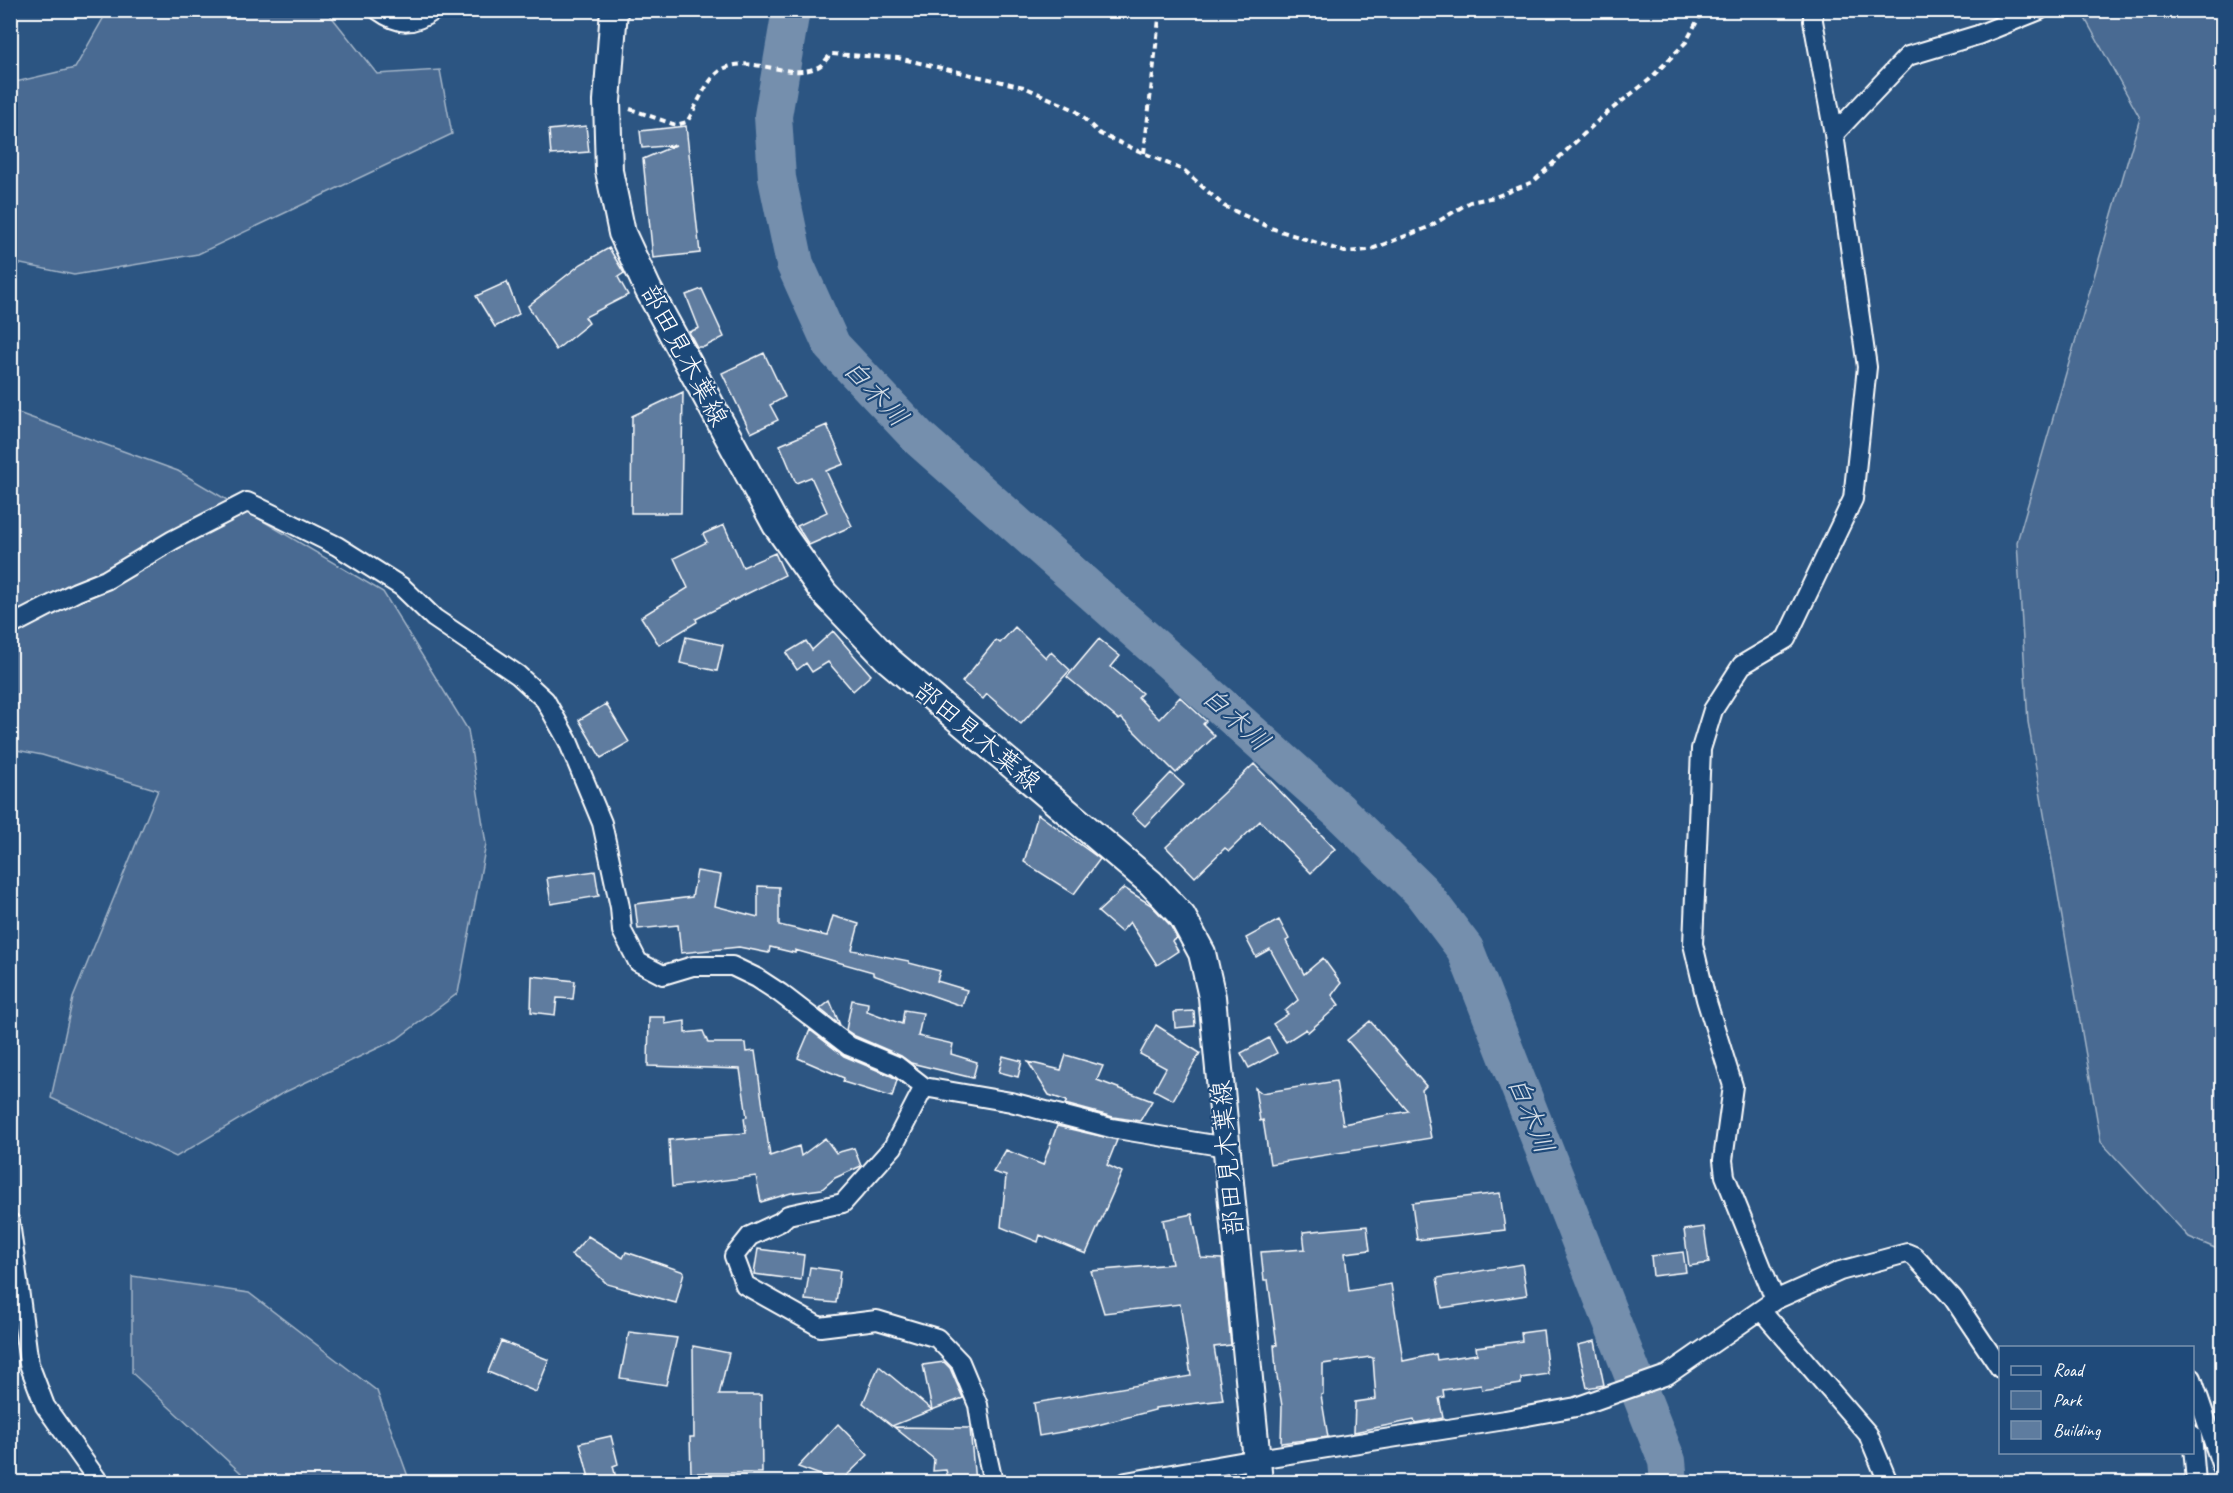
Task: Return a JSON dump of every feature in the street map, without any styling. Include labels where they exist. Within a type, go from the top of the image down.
[{"type":"main road","name":"部田見木葉線","points":[[614,10],[607,101],[609,171],[622,233],[648,289],[776,525],[824,593],[887,659],[1151,883],[1182,916],[1202,953],[1212,996],[1258,1471]]},
{"type":"street","points":[[378,10],[392,21],[420,21],[435,10]]},
{"type":"street","points":[[1813,10],[1813,21],[1834,134],[1867,367],[1853,499],[1785,639],[1742,665],[1713,710],[1701,749],[1693,944],[1706,999],[1733,1086],[1723,1168],[1768,1305],[1868,1434],[1888,1482]]},
{"type":"street","points":[[1834,134],[1908,56],[1978,35],[2040,10]]},
{"type":"street","points":[[10,626],[76,592],[106,580],[173,540],[247,502],[337,546],[402,587],[434,618],[518,675],[545,700],[568,741],[602,823],[620,908],[622,931],[638,962],[663,975],[693,966],[732,966],[780,993],[849,1046],[897,1066],[924,1087],[1011,1102],[1111,1128],[1226,1147]]},
{"type":"street","points":[[924,1087],[893,1147],[843,1203],[788,1215],[780,1222],[750,1236],[734,1256],[745,1285],[820,1327],[878,1320],[937,1338],[960,1362],[978,1405],[993,1482]]},
{"type":"street","points":[[10,1222],[29,1364],[45,1406],[99,1482]]},
{"type":"street","points":[[1126,1482],[1258,1471],[1576,1407],[1667,1375],[1768,1305],[1840,1271],[1907,1253],[1914,1256],[1953,1298],[1999,1365]]},
{"type":"street","points":[[2194,1381],[2223,1467]]},
{"type":"street","points":[[2194,1451],[2196,1482]]},
{"type":"path","points":[[1144,153],[1160,10]]},
{"type":"path","points":[[607,101],[676,125],[687,122],[712,79],[724,68],[759,66],[803,71],[819,67],[831,54],[898,58],[1023,87],[1075,110],[1100,134],[1185,171],[1224,206],[1271,228],[1345,252],[1369,250],[1429,226],[1470,202],[1495,197],[1533,182],[1604,116],[1649,80],[1686,42],[1702,10]]},
{"type":"green space","points":[[108,10],[327,11],[377,74],[440,70],[452,134],[198,254],[74,275],[11,262],[11,83],[75,68]]},
{"type":"green space","points":[[2081,11],[2222,11],[2222,1251],[2189,1237],[2101,1142],[2028,722],[2017,542],[2140,118]]},
{"type":"green space","points":[[10,410],[178,471],[383,592],[468,730],[486,844],[458,993],[397,1039],[281,1094],[176,1157],[51,1098],[73,998],[158,790],[42,755],[11,749]]},
{"type":"green space","points":[[132,1276],[249,1293],[377,1391],[410,1482],[247,1482],[241,1473],[132,1373]]},
{"type":"building","points":[[586,126],[589,152],[551,155],[549,130]]},
{"type":"building","points":[[686,126],[700,253],[653,258],[643,159],[676,145],[642,148],[640,131]]},
{"type":"building","points":[[609,248],[624,273],[618,277],[628,295],[585,317],[589,323],[556,350],[528,306],[581,264]]},
{"type":"building","points":[[507,282],[519,314],[495,327],[476,296]]},
{"type":"building","points":[[702,289],[724,337],[704,347],[697,347],[689,332],[699,328],[686,295]]},
{"type":"building","points":[[764,353],[785,397],[770,405],[778,420],[751,433],[722,373]]},
{"type":"building","points":[[683,392],[681,513],[631,513],[632,416]]},
{"type":"building","points":[[827,425],[844,464],[826,471],[852,526],[809,545],[797,526],[827,512],[811,477],[796,483],[780,445]]},
{"type":"building","points":[[724,525],[743,567],[775,553],[785,575],[696,619],[697,622],[659,645],[641,617],[688,588],[674,558],[707,542],[703,534]]},
{"type":"building","points":[[1015,627],[1046,658],[1051,652],[1070,670],[1021,724],[987,694],[983,699],[962,682],[996,640],[1000,643]]},
{"type":"building","points":[[833,631],[871,675],[853,691],[828,662],[812,672],[806,663],[797,670],[786,653],[806,641],[812,650]]},
{"type":"building","points":[[686,637],[723,645],[717,671],[680,663]]},
{"type":"building","points":[[1099,639],[1120,656],[1111,667],[1142,693],[1138,697],[1159,719],[1180,697],[1206,721],[1203,724],[1215,736],[1176,773],[1121,718],[1119,720],[1067,677]]},
{"type":"building","points":[[606,704],[629,742],[601,758],[579,720]]},
{"type":"building","points":[[1254,764],[1335,849],[1311,873],[1260,821],[1229,851],[1225,848],[1195,877],[1166,847]]},
{"type":"building","points":[[1171,773],[1184,785],[1145,826],[1132,814]]},
{"type":"building","points":[[1038,814],[1100,859],[1074,894],[1024,862]]},
{"type":"building","points":[[595,871],[599,896],[551,904],[547,878]]},
{"type":"building","points":[[697,871],[721,875],[715,906],[758,917],[758,886],[779,887],[779,925],[827,936],[833,916],[859,924],[852,950],[909,961],[909,963],[940,971],[937,981],[967,990],[962,1006],[873,975],[873,972],[795,950],[795,953],[770,947],[769,953],[739,947],[681,953],[678,925],[638,929],[635,904],[692,897]]},
{"type":"building","points":[[1124,888],[1151,905],[1170,925],[1177,938],[1172,941],[1178,951],[1157,965],[1130,922],[1121,932],[1098,912]]},
{"type":"building","points":[[1279,920],[1289,939],[1286,941],[1304,974],[1323,958],[1341,983],[1332,995],[1339,1005],[1308,1032],[1306,1029],[1286,1042],[1273,1024],[1288,1014],[1285,1011],[1298,1000],[1270,949],[1256,957],[1246,938]]},
{"type":"building","points":[[532,976],[575,981],[573,999],[557,998],[555,1015],[531,1012]]},
{"type":"building","points":[[852,1000],[868,1003],[867,1011],[902,1024],[904,1010],[923,1013],[918,1036],[953,1044],[951,1054],[977,1062],[973,1078],[911,1063],[901,1056],[855,1036],[846,1030]]},
{"type":"building","points":[[830,1001],[840,1025],[820,1009]]},
{"type":"building","points":[[1194,1011],[1195,1026],[1175,1028],[1174,1012]]},
{"type":"building","points":[[649,1017],[665,1017],[665,1024],[685,1021],[685,1033],[703,1031],[708,1043],[745,1043],[746,1052],[755,1051],[770,1156],[799,1146],[801,1156],[825,1138],[836,1153],[854,1148],[861,1166],[835,1178],[822,1189],[791,1193],[761,1202],[756,1176],[672,1187],[669,1140],[746,1133],[744,1118],[747,1117],[740,1069],[648,1066]]},
{"type":"building","points":[[1370,1021],[1426,1086],[1422,1090],[1431,1138],[1270,1164],[1255,1088],[1262,1093],[1336,1081],[1343,1124],[1408,1111],[1347,1040]]},
{"type":"building","points":[[1156,1025],[1200,1053],[1173,1100],[1154,1090],[1166,1068],[1140,1054]]},
{"type":"building","points":[[810,1030],[844,1056],[897,1080],[892,1097],[843,1082],[844,1078],[798,1058]]},
{"type":"building","points":[[1269,1038],[1277,1053],[1249,1068],[1241,1053]]},
{"type":"building","points":[[1066,1055],[1103,1066],[1097,1080],[1152,1101],[1140,1121],[1113,1117],[1065,1104],[1067,1101],[1049,1095],[1028,1062],[1061,1070]]},
{"type":"building","points":[[1003,1056],[1022,1061],[1018,1077],[999,1072]]},
{"type":"building","points":[[1057,1126],[1117,1140],[1107,1165],[1122,1172],[1086,1254],[1040,1235],[1038,1242],[1001,1227],[1006,1176],[993,1172],[1006,1150],[1043,1165]]},
{"type":"building","points":[[1500,1193],[1505,1230],[1417,1240],[1412,1203]]},
{"type":"building","points":[[1192,1214],[1201,1258],[1222,1259],[1231,1345],[1214,1347],[1223,1400],[1155,1408],[1155,1410],[1090,1427],[1039,1436],[1034,1403],[1191,1376],[1180,1304],[1104,1313],[1091,1271],[1172,1264],[1163,1220]]},
{"type":"building","points":[[1367,1226],[1370,1250],[1345,1253],[1349,1291],[1391,1284],[1403,1361],[1436,1354],[1437,1360],[1477,1354],[1476,1347],[1522,1341],[1521,1333],[1543,1330],[1548,1374],[1521,1378],[1521,1384],[1482,1390],[1481,1385],[1443,1390],[1444,1397],[1439,1398],[1443,1418],[1415,1423],[1414,1420],[1354,1432],[1355,1402],[1376,1399],[1373,1358],[1323,1364],[1323,1394],[1321,1395],[1328,1437],[1281,1443],[1282,1406],[1274,1345],[1277,1345],[1268,1280],[1264,1280],[1261,1252],[1305,1249],[1303,1232]]},
{"type":"building","points":[[1704,1227],[1709,1263],[1689,1266],[1684,1230]]},
{"type":"building","points":[[588,1236],[623,1258],[626,1252],[684,1272],[676,1303],[607,1284],[590,1267],[571,1255]]},
{"type":"building","points":[[758,1249],[804,1255],[801,1280],[754,1274]]},
{"type":"building","points":[[1683,1252],[1686,1272],[1653,1276],[1651,1256]]},
{"type":"building","points":[[1522,1264],[1527,1295],[1442,1308],[1437,1278]]},
{"type":"building","points":[[810,1267],[840,1271],[836,1303],[805,1300]]},
{"type":"building","points":[[629,1332],[677,1338],[666,1385],[620,1378]]},
{"type":"building","points":[[501,1341],[549,1360],[536,1392],[488,1372]]},
{"type":"building","points":[[1595,1341],[1604,1385],[1587,1388],[1578,1345]]},
{"type":"building","points":[[693,1346],[729,1353],[719,1395],[761,1395],[762,1473],[691,1473],[690,1437],[694,1437]]},
{"type":"building","points":[[944,1362],[950,1368],[963,1398],[932,1410],[923,1365]]},
{"type":"building","points":[[879,1366],[932,1410],[892,1426],[863,1403]]},
{"type":"building","points":[[838,1424],[868,1455],[840,1482],[798,1467]]},
{"type":"building","points":[[894,1427],[970,1428],[975,1482],[949,1482],[946,1470],[933,1471],[934,1459]]},
{"type":"building","points":[[611,1436],[618,1464],[613,1466],[617,1482],[590,1482],[580,1443]]},
{"type":"waterway","name":"白木川","points":[[791,10],[773,116],[777,178],[795,264],[832,346],[920,439],[1339,811],[1421,891],[1465,949],[1667,1461],[1669,1482]]}]
